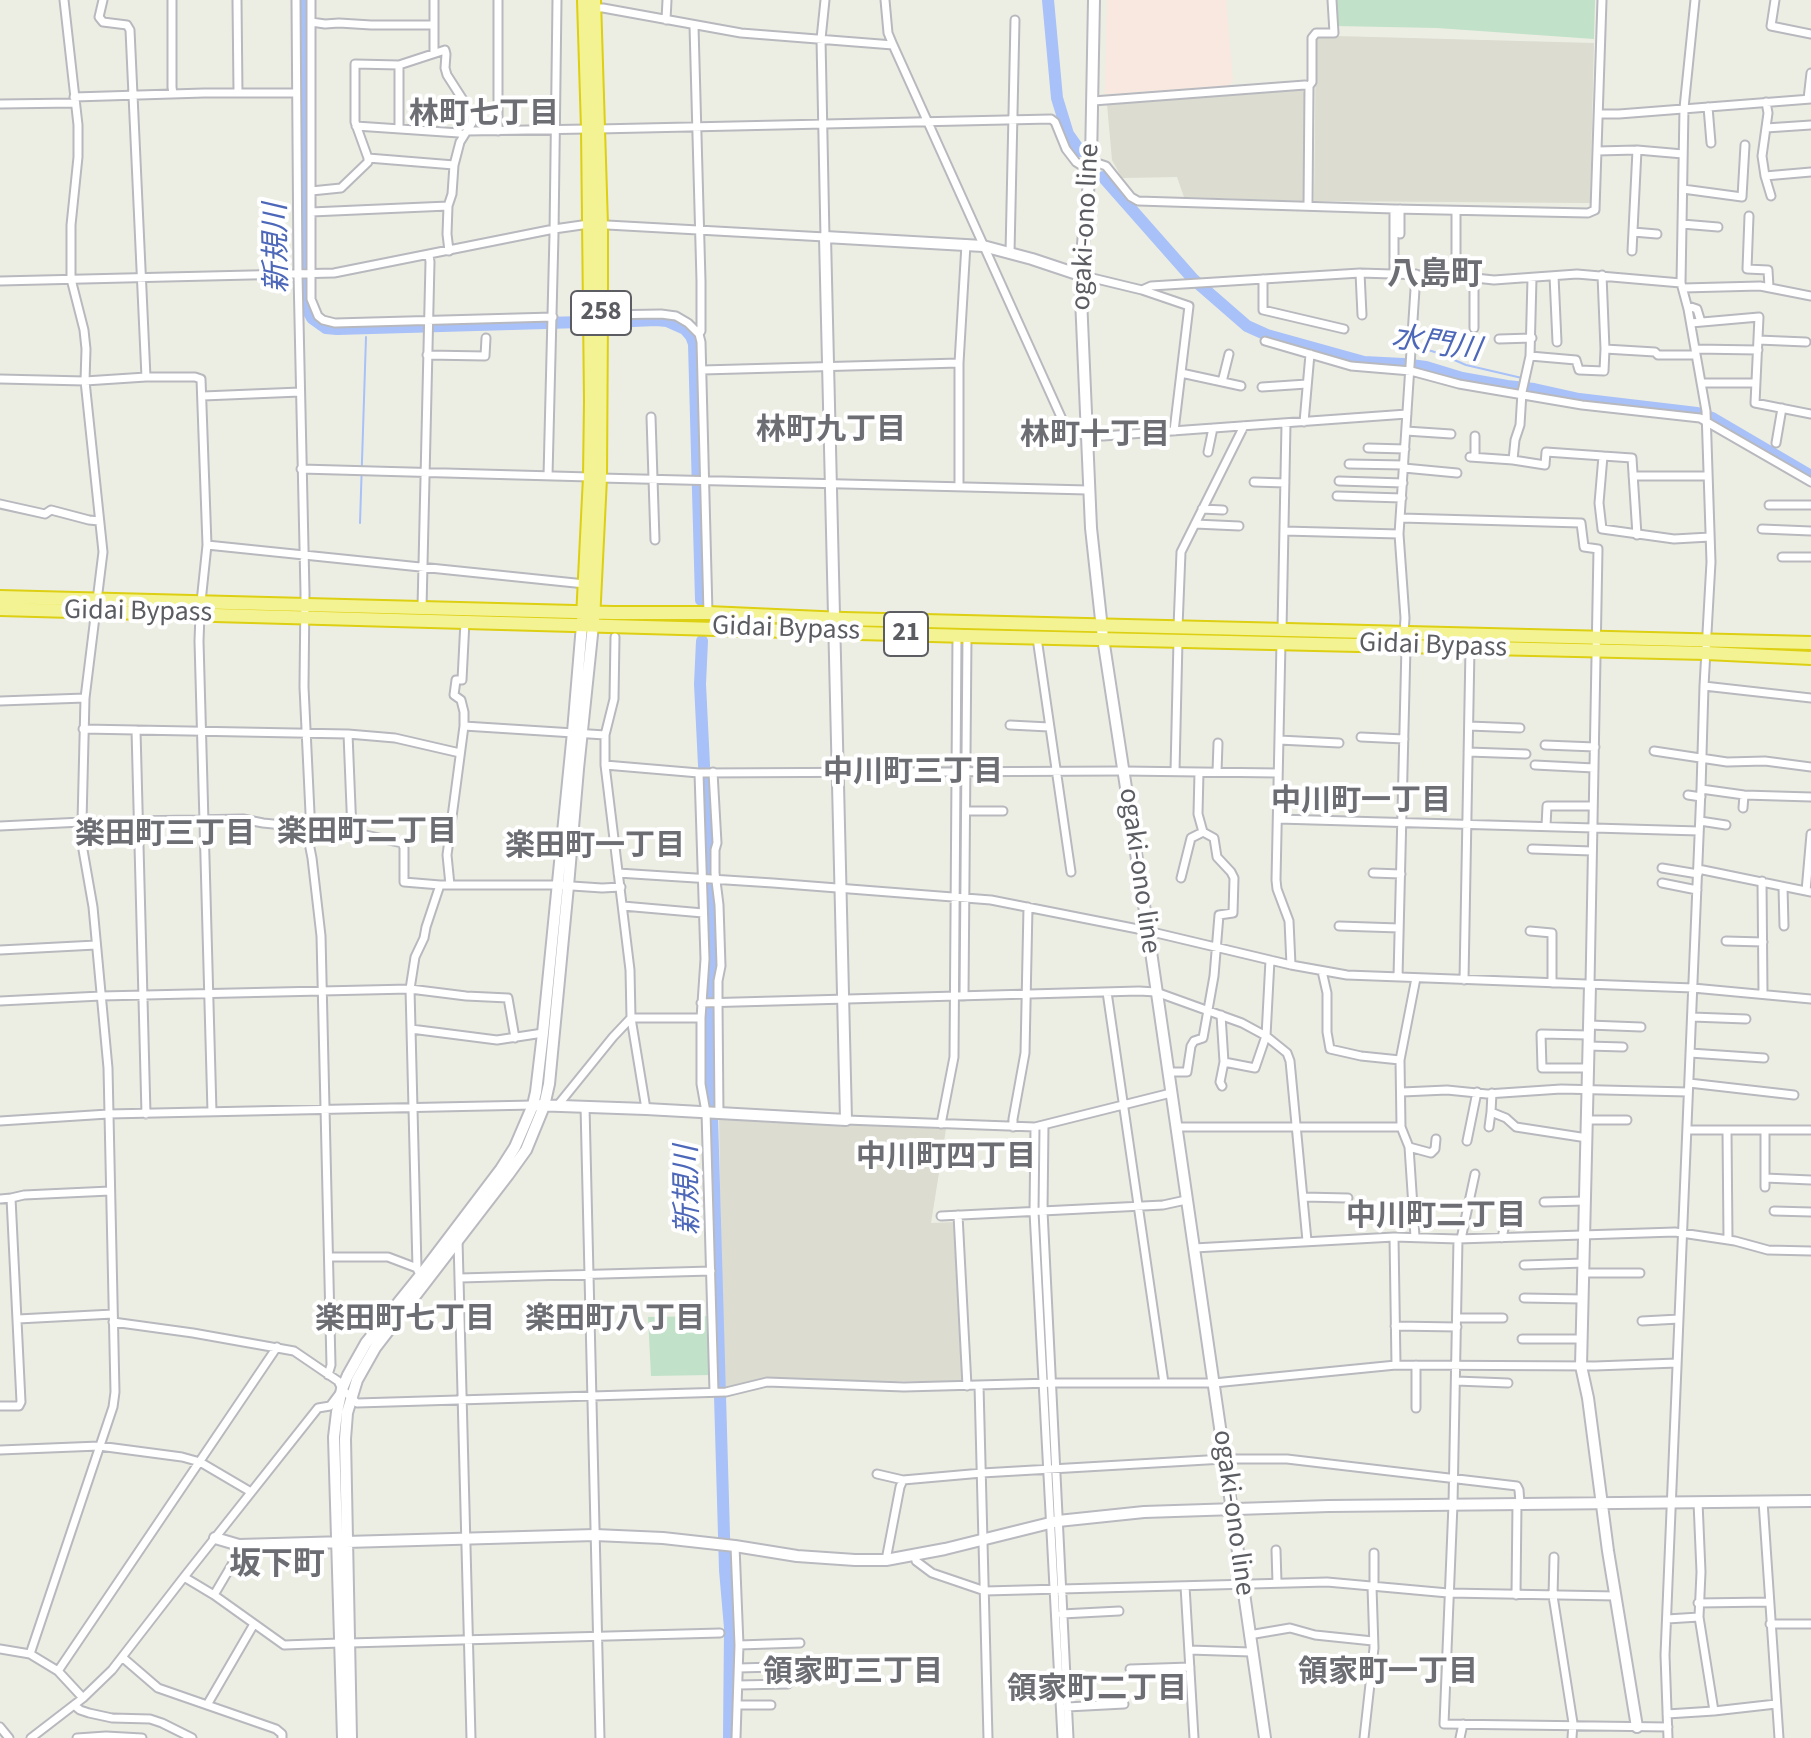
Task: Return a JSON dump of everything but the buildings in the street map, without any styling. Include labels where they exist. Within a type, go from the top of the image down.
[{"type":"highway","name":"258","points":[[588,619],[585,584],[595,478],[591,401],[595,224],[591,3]]},
{"type":"highway","name":"258","points":[[588,619],[601,315],[595,224]]},
{"type":"highway","name":"Gidai Bypass","points":[[0,597],[96,606]]},
{"type":"highway","name":"Gidai Bypass","points":[[0,609],[96,606],[201,608],[465,621],[708,613],[962,636],[1037,638],[1103,632]]},
{"type":"highway","name":"Gidai Bypass","points":[[304,611],[422,608],[588,619],[1597,645],[1811,643]]},
{"type":"highway","name":"Gidai Bypass","points":[[1405,640],[1470,648],[1597,645]]},
{"type":"highway","name":"Gidai Bypass","points":[[1707,646],[1811,658]]},
{"type":"street","points":[[30,1654],[113,1407],[115,1392],[108,1068],[82,822],[85,698],[103,559],[85,381],[84,330],[71,279],[71,225],[78,125],[64,0]]},
{"type":"street","points":[[103,0],[99,17],[103,22],[127,25],[130,30],[146,377]]},
{"type":"street","points":[[172,0],[173,94]]},
{"type":"street","points":[[237,0],[238,92]]},
{"type":"street","points":[[296,0],[296,93],[304,274],[300,392],[304,687],[310,813],[307,827],[318,907],[322,991],[331,1365],[328,1375]]},
{"type":"street","points":[[311,0],[311,212],[304,274],[318,316],[335,323],[428,325],[552,321]]},
{"type":"street","points":[[434,0],[434,53]]},
{"type":"street","points":[[498,0],[498,131]]},
{"type":"street","points":[[548,476],[557,0]]},
{"type":"street","points":[[666,20],[667,0]]},
{"type":"street","points":[[825,0],[821,39],[822,124],[846,1120]]},
{"type":"street","points":[[885,0],[888,33],[893,45],[1066,428],[1075,434],[1103,436],[1407,414]]},
{"type":"street","name":"ogaki-ono line","points":[[1094,0],[1091,164],[1080,275],[1088,490],[1103,632],[1265,1738]]},
{"type":"street","points":[[1308,206],[1309,86],[1312,82],[1313,34],[1334,33],[1332,0]]},
{"type":"street","points":[[356,126],[465,133],[1051,119],[1076,162],[1084,167],[1091,164],[1106,166],[1131,197],[1138,201],[1588,213],[1595,210],[1602,0]]},
{"type":"street","points":[[1668,1738],[1665,1655],[1711,562],[1706,417],[1682,285],[1684,108],[1695,0]]},
{"type":"street","points":[[1775,0],[1771,26],[1811,34]]},
{"type":"street","points":[[591,3],[603,8],[741,33],[893,45]]},
{"type":"street","points":[[1010,253],[1015,20]]},
{"type":"street","points":[[311,22],[433,25]]},
{"type":"street","points":[[694,26],[700,230],[699,334]]},
{"type":"street","points":[[311,191],[341,188],[368,162],[355,122],[355,64],[399,65],[445,50],[447,75],[472,114],[472,123],[460,142],[454,165],[448,206],[449,251]]},
{"type":"street","points":[[399,65],[399,129]]},
{"type":"street","points":[[1599,114],[1809,99],[1811,73]]},
{"type":"street","points":[[1093,101],[1309,86]]},
{"type":"street","points":[[0,104],[134,95],[296,93]]},
{"type":"street","points":[[1766,102],[1768,113],[1762,156],[1771,196]]},
{"type":"street","points":[[1708,107],[1711,143]]},
{"type":"street","points":[[1766,128],[1811,125]]},
{"type":"street","points":[[1683,189],[1742,197],[1745,145]]},
{"type":"street","points":[[1632,251],[1637,150]]},
{"type":"street","points":[[1597,151],[1683,154]]},
{"type":"street","points":[[368,158],[454,165]]},
{"type":"street","points":[[1765,176],[1811,172]]},
{"type":"street","points":[[311,212],[448,206]]},
{"type":"street","points":[[1397,209],[1400,234]]},
{"type":"street","points":[[1394,272],[1397,209]]},
{"type":"street","points":[[1456,211],[1456,276]]},
{"type":"street","points":[[1749,216],[1747,269],[1768,270],[1769,287]]},
{"type":"street","points":[[0,281],[334,273],[554,229],[595,224],[983,246],[1189,306],[1174,431]]},
{"type":"street","points":[[1682,224],[1718,227]]},
{"type":"street","points":[[1633,232],[1657,234]]},
{"type":"street","points":[[959,487],[959,363],[966,244]]},
{"type":"street","points":[[422,608],[429,255]]},
{"type":"street","points":[[1142,290],[1151,286],[1189,283],[1394,272],[1494,280],[1602,275],[1682,285],[1769,287],[1811,296]]},
{"type":"street","points":[[1360,273],[1362,315]]},
{"type":"street","points":[[1398,977],[1405,640],[1399,534],[1416,274]]},
{"type":"street","points":[[1530,356],[1576,360],[1579,370],[1604,371],[1602,275]]},
{"type":"street","points":[[1554,276],[1557,342]]},
{"type":"street","points":[[1474,278],[1474,328]]},
{"type":"street","points":[[1513,460],[1532,338],[1532,278]]},
{"type":"street","points":[[1263,279],[1263,310],[1344,329]]},
{"type":"street","points":[[1688,306],[1697,309],[1701,322]]},
{"type":"street","points":[[601,315],[676,316],[699,334],[702,370],[700,480],[708,613]]},
{"type":"street","points":[[1691,323],[1759,317],[1755,403],[1811,414]]},
{"type":"street","points":[[427,355],[485,356],[486,338]]},
{"type":"street","points":[[1499,339],[1532,338]]},
{"type":"street","points":[[1758,340],[1809,342]]},
{"type":"street","points":[[1265,341],[1351,366],[1411,370],[1459,384],[1582,405],[1706,417],[1811,482]]},
{"type":"street","points":[[1605,349],[1655,352],[1658,355],[1758,350]]},
{"type":"street","points":[[1222,382],[1229,354]]},
{"type":"street","points":[[1304,422],[1310,354]]},
{"type":"street","points":[[702,370],[959,363]]},
{"type":"street","points":[[1181,373],[1241,386]]},
{"type":"street","points":[[0,379],[201,379],[207,545],[199,641],[212,1112]]},
{"type":"street","points":[[1701,383],[1755,383]]},
{"type":"street","points":[[1262,387],[1307,384]]},
{"type":"street","points":[[203,396],[300,392]]},
{"type":"street","points":[[1776,443],[1782,408]]},
{"type":"street","points":[[651,417],[655,540]]},
{"type":"street","points":[[1286,424],[1276,880],[1289,921],[1291,965]]},
{"type":"street","points":[[1175,771],[1181,552],[1244,426]]},
{"type":"street","points":[[1208,452],[1213,428]]},
{"type":"street","points":[[1406,431],[1451,434]]},
{"type":"street","points":[[1475,436],[1472,457],[1545,465],[1546,452],[1632,458],[1637,535]]},
{"type":"street","points":[[1368,448],[1405,449]]},
{"type":"street","points":[[1603,456],[1599,503],[1602,529],[1674,539],[1710,537]]},
{"type":"street","points":[[1349,464],[1457,473]]},
{"type":"street","points":[[301,469],[1088,490]]},
{"type":"street","points":[[1633,476],[1708,476]]},
{"type":"street","points":[[1339,481],[1403,483]]},
{"type":"street","points":[[1254,482],[1285,483]]},
{"type":"street","points":[[1337,496],[1402,498]]},
{"type":"street","points":[[0,504],[45,514],[51,510],[99,521]]},
{"type":"street","points":[[1769,505],[1811,505]]},
{"type":"street","points":[[1202,509],[1223,510]]},
{"type":"street","points":[[1401,518],[1581,523],[1584,547],[1598,549],[1581,1366],[1638,1733]]},
{"type":"street","points":[[1195,524],[1239,526]]},
{"type":"street","points":[[1762,529],[1811,531]]},
{"type":"street","points":[[1284,531],[1399,534]]},
{"type":"street","points":[[207,545],[585,584]]},
{"type":"street","points":[[1782,557],[1811,557]]},
{"type":"street","points":[[34,1738],[112,1670],[318,1408],[330,1406],[347,1393],[348,1375],[366,1343],[418,1272],[501,1169],[549,1084],[563,885],[588,619]]},
{"type":"street","points":[[450,885],[447,855],[464,726],[461,700],[454,695],[456,680],[462,680],[465,621]]},
{"type":"street","points":[[941,1124],[954,1057],[956,771],[962,636]]},
{"type":"street","points":[[962,636],[966,771],[964,996]]},
{"type":"street","points":[[615,637],[614,699],[605,735],[605,765],[630,970],[631,1018],[646,1109]]},
{"type":"street","points":[[1037,638],[1071,872]]},
{"type":"street","points":[[1464,980],[1470,648]]},
{"type":"street","points":[[1704,686],[1811,698]]},
{"type":"street","points":[[0,701],[85,698]]},
{"type":"street","points":[[1010,725],[1049,727]]},
{"type":"street","points":[[464,726],[605,735]]},
{"type":"street","points":[[1469,726],[1520,728]]},
{"type":"street","points":[[83,729],[348,734],[395,738],[460,753]]},
{"type":"street","points":[[136,730],[146,1114]]},
{"type":"street","points":[[348,734],[352,832]]},
{"type":"street","points":[[1361,737],[1404,739]]},
{"type":"street","points":[[1279,740],[1339,743]]},
{"type":"street","points":[[1217,772],[1218,743]]},
{"type":"street","points":[[1545,745],[1595,747]]},
{"type":"street","points":[[1654,751],[1727,762],[1765,761],[1811,767]]},
{"type":"street","points":[[1468,752],[1526,754]]},
{"type":"street","points":[[605,765],[699,773],[1278,773]]},
{"type":"street","points":[[1535,765],[1594,768]]},
{"type":"street","points":[[713,772],[717,843],[715,879],[721,966],[712,1112],[714,1392]]},
{"type":"street","points":[[1199,772],[1198,814],[1203,832],[1214,838],[1217,857],[1234,878],[1233,913],[1219,915],[1203,1038]]},
{"type":"street","points":[[699,773],[705,959],[701,1003],[701,1084],[712,1112]]},
{"type":"street","points":[[1688,795],[1811,797]]},
{"type":"street","points":[[1743,808],[1744,795]]},
{"type":"street","points":[[1546,826],[1547,806],[1593,806]]},
{"type":"street","points":[[966,811],[1003,811]]},
{"type":"street","points":[[0,826],[243,819],[352,832],[402,843],[404,882],[621,887]]},
{"type":"street","points":[[1278,819],[1699,831]]},
{"type":"street","points":[[1700,821],[1726,825]]},
{"type":"street","points":[[1181,878],[1191,838],[1203,832]]},
{"type":"street","points":[[1662,868],[1762,881],[1808,892],[1811,834]]},
{"type":"street","points":[[1532,849],[1592,851]]},
{"type":"street","points":[[618,873],[991,900],[1347,975],[1693,988],[1811,999]]},
{"type":"street","points":[[1373,873],[1401,874]]},
{"type":"street","points":[[1762,881],[1763,993]]},
{"type":"street","points":[[1662,883],[1697,890]]},
{"type":"street","points":[[418,1272],[410,989],[415,957],[440,885]]},
{"type":"street","points":[[343,1738],[345,1643],[343,1542],[334,1437],[337,1412],[375,1348],[526,1150],[538,1106],[536,1092],[563,885]]},
{"type":"street","points":[[1783,887],[1784,926]]},
{"type":"street","points":[[623,906],[703,913]]},
{"type":"street","points":[[1013,1127],[1025,1053],[1028,907]]},
{"type":"street","points":[[1339,926],[1399,928]]},
{"type":"street","points":[[1530,931],[1552,933],[1552,983]]},
{"type":"street","points":[[1726,941],[1763,942]]},
{"type":"street","points":[[0,950],[96,945]]},
{"type":"street","points":[[1224,1062],[1255,1068],[1266,1036],[1270,960]]},
{"type":"street","points":[[1322,971],[1327,993],[1330,1049],[1400,1060]]},
{"type":"street","points":[[1415,1237],[1409,1147],[1401,1127],[1400,1060],[1416,978]]},
{"type":"street","points":[[0,1001],[410,989],[508,998],[515,1038]]},
{"type":"street","points":[[1107,992],[1164,1383]]},
{"type":"street","points":[[701,1003],[1156,992],[1242,1023],[1266,1036],[1287,1053],[1290,1061],[1307,1241]]},
{"type":"street","points":[[1221,1015],[1222,1086]]},
{"type":"street","points":[[1692,1017],[1746,1019]]},
{"type":"street","points":[[558,1105],[631,1018],[701,1018]]},
{"type":"street","points":[[1588,1068],[1542,1068],[1541,1034],[1589,1035],[1641,1027]]},
{"type":"street","points":[[411,1029],[497,1040],[543,1033]]},
{"type":"street","points":[[1589,1035],[1623,1047]]},
{"type":"street","points":[[1168,1072],[1187,1072],[1194,1041],[1222,1038]]},
{"type":"street","points":[[1690,1053],[1764,1058]]},
{"type":"street","points":[[1402,1092],[1689,1088],[1794,1095]]},
{"type":"street","points":[[1467,1141],[1477,1092]]},
{"type":"street","points":[[0,1121],[108,1114],[558,1105],[1035,1127],[1171,1093]]},
{"type":"street","points":[[1489,1127],[1492,1093]]},
{"type":"street","points":[[585,1106],[600,1738]]},
{"type":"street","points":[[1491,1112],[1506,1118],[1516,1127],[1587,1138]]},
{"type":"street","points":[[1587,1120],[1627,1120]]},
{"type":"street","points":[[1039,1211],[1044,1125]]},
{"type":"street","points":[[1035,1127],[1058,1590],[1062,1738]]},
{"type":"street","points":[[1176,1127],[1401,1127]]},
{"type":"street","points":[[1687,1130],[1811,1130]]},
{"type":"street","points":[[1727,1130],[1728,1239]]},
{"type":"street","points":[[1765,1130],[1765,1183],[1811,1180]]},
{"type":"street","points":[[1409,1147],[1431,1153],[1435,1149],[1436,1139]]},
{"type":"street","points":[[1475,1174],[1460,1239],[1444,1724],[1573,1726],[1638,1733],[1668,1727]]},
{"type":"street","points":[[0,1199],[110,1191]]},
{"type":"street","points":[[1303,1197],[1348,1198]]},
{"type":"street","points":[[0,1406],[19,1406],[21,1402],[11,1198]]},
{"type":"street","points":[[941,1216],[1163,1205],[1186,1200]]},
{"type":"street","points":[[1544,1202],[1585,1201]]},
{"type":"street","points":[[1502,1238],[1509,1205]]},
{"type":"street","points":[[1774,1211],[1811,1212]]},
{"type":"street","points":[[958,1215],[967,1386]]},
{"type":"street","points":[[1194,1248],[1394,1237],[1460,1239],[1682,1233],[1749,1243],[1768,1250],[1811,1251]]},
{"type":"street","points":[[1394,1237],[1396,1365]]},
{"type":"street","points":[[458,1240],[471,1738]]},
{"type":"street","points":[[329,1257],[388,1257],[418,1272]]},
{"type":"street","points":[[1524,1265],[1640,1273]]},
{"type":"street","points":[[460,1278],[711,1271]]},
{"type":"street","points":[[1524,1298],[1583,1299]]},
{"type":"street","points":[[18,1319],[113,1318],[294,1351],[338,1381],[357,1403],[726,1392],[767,1382],[904,1387],[1214,1383],[1396,1365],[1677,1363]]},
{"type":"street","points":[[1395,1326],[1503,1318]]},
{"type":"street","points":[[1642,1321],[1679,1319]]},
{"type":"street","points":[[1522,1339],[1582,1339]]},
{"type":"street","points":[[58,1671],[277,1347]]},
{"type":"street","points":[[1416,1365],[1416,1408]]},
{"type":"street","points":[[1456,1381],[1508,1383]]},
{"type":"street","points":[[979,1385],[988,1738]]},
{"type":"street","points":[[0,1450],[99,1446],[182,1457],[200,1462],[251,1492]]},
{"type":"street","points":[[877,1474],[903,1480],[1224,1459],[1287,1459],[1517,1486],[1516,1595]]},
{"type":"street","points":[[886,1560],[903,1480]]},
{"type":"street","points":[[1763,1501],[1779,1738]]},
{"type":"street","points":[[215,1538],[239,1545],[595,1535],[663,1538],[797,1556],[886,1560],[915,1556],[1054,1522],[1144,1512],[1453,1504],[1811,1501]]},
{"type":"street","points":[[1698,1502],[1699,1617],[1714,1711]]},
{"type":"street","points":[[214,1595],[237,1556],[239,1545]]},
{"type":"street","points":[[733,1546],[739,1645],[736,1738]]},
{"type":"street","points":[[1276,1550],[1277,1583]]},
{"type":"street","points":[[1364,1738],[1374,1648],[1374,1553]]},
{"type":"street","points":[[915,1556],[916,1561],[932,1573],[985,1591],[1327,1582],[1448,1593],[1616,1596]]},
{"type":"street","points":[[1554,1557],[1553,1596],[1573,1726],[1572,1738]]},
{"type":"street","points":[[184,1577],[284,1645],[720,1633]]},
{"type":"street","points":[[1185,1586],[1194,1738]]},
{"type":"street","points":[[1058,1590],[1069,1738]]},
{"type":"street","points":[[1698,1603],[1769,1602]]},
{"type":"street","points":[[1062,1614],[1119,1611]]},
{"type":"street","points":[[1667,1619],[1699,1617]]},
{"type":"street","points":[[207,1705],[254,1624]]},
{"type":"street","points":[[1770,1624],[1811,1624]]},
{"type":"street","points":[[1249,1635],[1290,1628],[1315,1635],[1373,1641]]},
{"type":"street","points":[[345,1643],[351,1738]]},
{"type":"street","points":[[739,1645],[800,1643]]},
{"type":"street","points":[[0,1649],[30,1654],[58,1671],[83,1698]]},
{"type":"street","points":[[1189,1650],[1251,1652]]},
{"type":"street","points":[[122,1657],[158,1688],[276,1729],[282,1738]]},
{"type":"street","points":[[739,1668],[774,1667]]},
{"type":"street","points":[[1130,1669],[1190,1667]]},
{"type":"street","points":[[738,1685],[788,1684]]},
{"type":"street","points":[[1067,1707],[1124,1704]]},
{"type":"street","points":[[1667,1714],[1776,1704]]},
{"type":"street","points":[[74,1705],[80,1710],[112,1718],[150,1719],[192,1738]]},
{"type":"street","points":[[738,1705],[771,1705]]},
{"type":"street","points":[[1460,1738],[1463,1724]]},
{"type":"street","points":[[0,1727],[9,1738]]},
{"type":"street","points":[[23,1738],[42,1729]]},
{"type":"street","points":[[77,1738],[142,1738]]},
{"type":"shaded area","points":[[1107,0],[1226,0],[1233,81],[1228,86],[1105,94]]},
{"type":"shaded area","points":[[1316,38],[1594,43],[1590,203],[1314,201]]},
{"type":"shaded area","points":[[1301,89],[1305,94],[1305,201],[1184,197],[1177,177],[1122,178],[1112,160],[1107,104]]},
{"type":"shaded area","points":[[719,1116],[946,1129],[931,1223],[957,1222],[964,1382],[768,1379],[723,1388]]},
{"type":"green space","points":[[1334,0],[1595,0],[1594,39],[1437,28],[1336,26]]},
{"type":"green space","points":[[710,1316],[711,1375],[651,1376],[648,1317]]},
{"type":"waterway","name":"新規川","points":[[303,0],[305,305],[312,318],[326,328],[337,329],[581,322]]},
{"type":"waterway","name":"水門川","points":[[1048,0],[1057,98],[1068,134],[1080,151]]},
{"type":"waterway","name":"水門川","points":[[1103,177],[1193,279],[1247,326],[1267,335],[1364,362],[1426,367],[1462,378],[1579,399],[1697,413],[1712,418],[1811,476]]},
{"type":"waterway","points":[[1396,262],[1399,268],[1419,271]]},
{"type":"waterway","points":[[1419,278],[1418,347],[1466,365],[1522,378]]},
{"type":"waterway","name":"新規川","points":[[610,322],[667,321],[685,329],[694,344],[701,600]]},
{"type":"waterway","points":[[360,523],[366,337]]},
{"type":"waterway","name":"水門川","points":[[1527,381],[1534,389]]},
{"type":"waterway","name":"新規川","points":[[702,641],[700,684],[711,963],[711,1082],[725,1570],[730,1628],[729,1738]]},
{"type":"district","name":"林町七丁目","points":[[484,116]]},
{"type":"district","name":"八島町","points":[[1435,277]]},
{"type":"district","name":"林町九丁目","points":[[831,432]]},
{"type":"district","name":"林町十丁目","points":[[1095,437]]},
{"type":"district","name":"中川町三丁目","points":[[913,774]]},
{"type":"district","name":"中川町一丁目","points":[[1361,803]]},
{"type":"district","name":"楽田町二丁目","points":[[367,834]]},
{"type":"district","name":"楽田町三丁目","points":[[165,836]]},
{"type":"district","name":"楽田町一丁目","points":[[595,848]]},
{"type":"district","name":"中川町四丁目","points":[[946,1159]]},
{"type":"district","name":"中川町二丁目","points":[[1436,1218]]},
{"type":"district","name":"楽田町七丁目","points":[[405,1321]]},
{"type":"district","name":"楽田町八丁目","points":[[615,1321]]},
{"type":"district","name":"坂下町","points":[[277,1567]]},
{"type":"district","name":"領家町三丁目","points":[[853,1674]]},
{"type":"district","name":"領家町一丁目","points":[[1388,1674]]},
{"type":"district","name":"領家町二丁目","points":[[1097,1691]]}]
